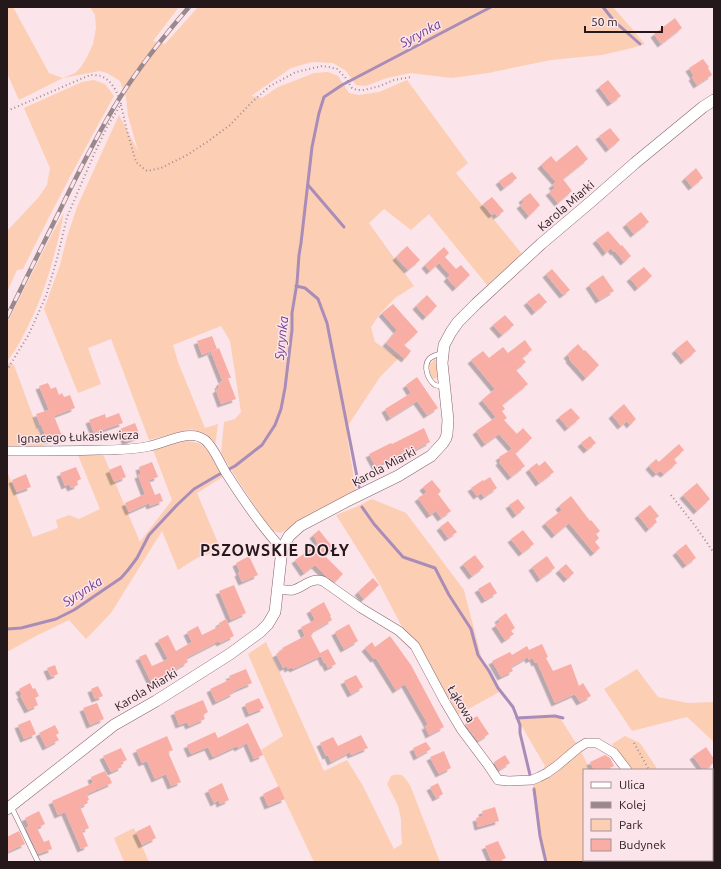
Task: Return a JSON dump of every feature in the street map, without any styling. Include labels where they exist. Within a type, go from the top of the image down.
[{"type":"street","name":"Karola Miarki","points":[[9,807],[114,725],[156,701],[230,654],[260,632],[268,624],[275,612],[282,549],[289,536],[300,526],[398,476],[431,456],[443,443],[447,434],[448,420],[442,363],[443,353],[444,345],[458,322],[541,244],[594,200],[635,162],[703,107],[714,100]]},
{"type":"street","name":"Ignacego Łukasiewicza","points":[[7,452],[129,449],[150,446],[176,438],[188,436],[201,437],[211,447],[228,476],[269,535],[282,549]]},
{"type":"street","name":"Łąkowa","points":[[277,589],[292,590],[307,582],[319,579],[361,608],[399,631],[415,646],[461,729],[498,780],[509,782],[532,780],[553,769],[586,743],[596,744],[614,753],[626,769]]},
{"type":"lane","points":[[443,353],[431,357],[428,360],[426,369],[427,374],[435,385],[445,387]]},
{"type":"lane","points":[[9,807],[38,862]]},
{"type":"path","points":[[7,111],[90,75],[103,77],[115,88],[121,104],[136,162],[147,171],[161,168],[187,155],[207,142],[230,125],[270,86],[296,72],[322,66],[337,69],[345,77],[352,88],[358,90],[364,90],[380,86],[394,80],[411,77]]},
{"type":"path","points":[[7,370],[28,334],[46,296],[67,217],[107,127],[121,104]]},
{"type":"path","points":[[671,495],[714,553]]},
{"type":"path","points":[[634,743],[649,769]]},
{"type":"green space","points":[[7,7],[13,7],[49,73],[63,78],[19,100],[7,73]]},
{"type":"green space","points":[[90,7],[179,7],[153,41],[165,44],[198,7],[613,7],[645,44],[602,55],[551,60],[488,73],[452,78],[410,73],[387,78],[366,86],[356,85],[346,71],[333,63],[312,62],[291,68],[251,96],[262,98],[278,87],[314,73],[328,72],[338,76],[349,93],[359,95],[379,92],[407,80],[468,163],[456,173],[522,254],[487,285],[429,214],[411,230],[384,209],[369,223],[414,286],[395,298],[379,315],[371,327],[375,342],[399,358],[380,377],[347,427],[356,491],[280,533],[270,530],[221,454],[224,422],[235,419],[241,412],[230,341],[221,326],[173,345],[178,362],[205,428],[218,424],[215,447],[206,434],[191,429],[149,440],[111,339],[88,348],[101,384],[78,393],[44,309],[60,265],[77,207],[119,115],[138,151],[128,116],[126,97],[120,81],[107,73],[100,71],[63,78],[75,73],[81,67],[93,44],[96,28],[95,15]]},
{"type":"green space","points":[[94,80],[105,84],[114,96],[67,182],[23,269],[17,270],[7,292],[7,231],[38,198],[47,185],[50,168],[24,108],[82,82]]},
{"type":"green space","points":[[64,213],[53,261],[43,291],[21,339],[7,362],[7,323]]},
{"type":"green space","points":[[435,359],[437,364],[437,377],[435,379],[432,378],[430,374],[430,364]]},
{"type":"green space","points":[[7,363],[14,365],[45,449],[7,448]]},
{"type":"green space","points":[[187,441],[204,446],[224,476],[197,493],[221,550],[197,558],[178,570],[162,531],[111,613],[86,639],[69,620],[7,652],[7,471],[33,537],[58,528],[56,520],[69,515],[79,519],[100,509],[78,455],[103,454],[140,542],[172,500],[152,447],[174,442]]},
{"type":"green space","points":[[372,499],[406,513],[464,590],[483,664],[501,691],[456,716],[432,668],[401,625],[379,583],[336,515]]},
{"type":"green space","points":[[266,642],[324,771],[347,760],[363,786],[394,849],[402,844],[401,819],[398,806],[387,784],[391,776],[398,774],[404,777],[410,785],[440,862],[314,862],[261,750],[283,736],[248,654]]},
{"type":"green space","points":[[637,669],[658,697],[688,703],[714,702],[714,742],[687,717],[632,731],[604,689]]},
{"type":"green space","points":[[517,718],[560,718],[581,751],[590,769],[583,769],[583,861],[713,861],[713,827],[714,862],[544,862],[540,845],[533,785],[545,766]]},
{"type":"green space","points":[[625,736],[640,743],[657,769],[626,769],[612,744]]},
{"type":"green space","points":[[134,828],[149,862],[124,862],[114,838]]},
{"type":"building","points":[[675,18],[682,28],[661,44],[654,34]]},
{"type":"building","points":[[703,59],[709,67],[708,68],[712,75],[697,85],[689,68]]},
{"type":"building","points":[[608,80],[621,96],[611,103],[599,87]]},
{"type":"building","points":[[610,128],[620,140],[609,149],[599,136]]},
{"type":"building","points":[[577,145],[588,159],[563,179],[572,191],[558,203],[549,192],[555,188],[552,185],[556,182],[541,165],[551,156],[556,162]]},
{"type":"building","points":[[696,168],[703,178],[692,187],[685,178]]},
{"type":"building","points":[[512,172],[517,178],[504,188],[499,181]]},
{"type":"building","points":[[530,193],[540,205],[529,216],[520,205],[524,202],[522,199]]},
{"type":"building","points":[[492,197],[504,211],[497,216],[495,213],[492,215],[483,204]]},
{"type":"building","points":[[641,212],[649,222],[634,234],[626,224]]},
{"type":"building","points":[[608,231],[631,256],[624,262],[611,248],[606,253],[596,240]]},
{"type":"building","points":[[407,246],[420,260],[408,270],[396,257]]},
{"type":"building","points":[[444,247],[449,253],[445,257],[456,269],[461,265],[470,275],[456,288],[447,278],[450,275],[439,263],[430,271],[425,265]]},
{"type":"building","points":[[644,267],[652,276],[638,288],[630,278]]},
{"type":"building","points":[[552,269],[570,290],[563,295],[546,274]]},
{"type":"building","points":[[603,275],[614,291],[599,300],[589,285]]},
{"type":"building","points":[[539,293],[547,302],[535,312],[527,302]]},
{"type":"building","points":[[427,295],[437,306],[426,317],[416,306]]},
{"type":"building","points":[[393,304],[418,332],[404,345],[411,351],[405,359],[386,343],[397,330],[382,313]]},
{"type":"building","points":[[505,315],[514,325],[502,335],[493,325]]},
{"type":"building","points":[[212,336],[217,349],[202,355],[197,341]]},
{"type":"building","points":[[525,340],[532,350],[522,358],[526,362],[516,370],[528,384],[502,405],[505,409],[502,411],[507,418],[504,420],[517,434],[523,428],[532,438],[516,453],[499,434],[485,444],[476,431],[496,417],[482,400],[495,389],[471,360],[483,351],[489,358],[503,347],[508,353]]},
{"type":"building","points":[[687,340],[696,351],[684,361],[675,350]]},
{"type":"building","points":[[578,344],[599,365],[586,378],[567,355]]},
{"type":"building","points":[[219,348],[231,378],[228,378],[236,399],[221,404],[216,390],[219,388],[218,385],[220,382],[227,379],[222,380],[211,352]]},
{"type":"building","points":[[417,377],[438,408],[427,415],[417,401],[390,418],[385,409],[411,393],[406,385]]},
{"type":"building","points":[[48,383],[51,389],[56,387],[59,395],[62,393],[64,397],[70,395],[75,408],[54,416],[62,436],[48,441],[36,414],[49,410],[39,386]]},
{"type":"building","points":[[624,404],[636,419],[630,425],[627,421],[621,426],[612,415]]},
{"type":"building","points":[[571,408],[580,418],[568,428],[559,417]]},
{"type":"building","points":[[119,413],[123,423],[94,433],[89,420],[105,414],[106,418]]},
{"type":"building","points":[[135,423],[140,436],[126,442],[120,429]]},
{"type":"building","points":[[424,428],[430,442],[411,452],[409,449],[376,467],[369,454]]},
{"type":"building","points":[[590,436],[596,443],[587,450],[581,443]]},
{"type":"building","points":[[679,444],[684,450],[674,459],[677,463],[664,474],[660,471],[656,474],[649,466],[656,459],[659,462]]},
{"type":"building","points":[[512,449],[525,466],[511,477],[499,462],[501,460],[499,457]]},
{"type":"building","points":[[545,461],[554,472],[539,483],[529,469],[537,463],[539,466]]},
{"type":"building","points":[[152,462],[158,477],[149,480],[155,495],[160,493],[163,501],[150,506],[149,503],[129,512],[125,503],[145,494],[138,475],[141,474],[139,467]]},
{"type":"building","points":[[121,465],[126,477],[114,482],[109,470]]},
{"type":"building","points":[[76,467],[81,479],[77,481],[78,485],[71,488],[69,484],[65,486],[60,473]]},
{"type":"building","points":[[26,474],[31,487],[17,492],[12,480]]},
{"type":"building","points":[[490,477],[497,488],[484,497],[481,493],[477,496],[471,488]]},
{"type":"building","points":[[432,480],[441,491],[438,494],[451,511],[441,518],[436,511],[430,515],[418,498],[427,492],[423,487]]},
{"type":"building","points":[[697,483],[710,499],[697,511],[683,495]]},
{"type":"building","points":[[571,496],[590,521],[591,520],[600,531],[596,534],[599,538],[595,542],[600,548],[594,553],[569,523],[555,535],[545,523],[562,510],[559,506]]},
{"type":"building","points":[[518,499],[525,508],[516,515],[509,505]]},
{"type":"building","points":[[650,505],[659,516],[655,519],[657,522],[649,529],[638,515]]},
{"type":"building","points":[[448,521],[457,532],[448,538],[440,527]]},
{"type":"building","points":[[319,530],[334,549],[325,556],[343,574],[335,582],[327,577],[315,565],[304,573],[295,560],[318,544],[313,535]]},
{"type":"building","points":[[523,530],[534,544],[522,553],[511,539]]},
{"type":"building","points":[[686,544],[696,558],[686,565],[676,552]]},
{"type":"building","points":[[475,555],[484,567],[472,576],[463,564]]},
{"type":"building","points":[[249,556],[258,575],[242,582],[236,563]]},
{"type":"building","points":[[547,556],[555,568],[540,579],[532,567]]},
{"type":"building","points":[[566,564],[574,573],[567,579],[559,570]]},
{"type":"building","points":[[373,578],[379,585],[364,599],[358,592]]},
{"type":"building","points":[[490,582],[497,593],[485,600],[478,589]]},
{"type":"building","points":[[234,585],[246,613],[231,620],[219,591]]},
{"type":"building","points":[[324,602],[332,620],[310,634],[320,653],[328,649],[336,664],[328,668],[321,656],[293,669],[292,667],[288,669],[287,666],[283,668],[276,654],[283,650],[282,648],[305,636],[301,627],[315,620],[310,610]]},
{"type":"building","points":[[506,613],[515,628],[511,631],[514,634],[505,640],[495,625],[500,622],[498,619]]},
{"type":"building","points":[[226,619],[234,636],[220,643],[219,641],[186,658],[188,662],[169,674],[151,682],[139,657],[146,654],[152,666],[168,659],[158,640],[168,635],[176,651],[192,642],[187,632],[198,626],[202,635],[220,626],[219,623]]},
{"type":"building","points":[[349,624],[358,641],[344,649],[335,632]]},
{"type":"building","points":[[390,636],[411,665],[444,727],[429,735],[425,726],[428,725],[405,684],[396,690],[376,658],[374,659],[365,648],[372,642],[375,647]]},
{"type":"building","points":[[542,644],[548,657],[546,658],[553,671],[571,664],[579,686],[583,683],[591,696],[580,702],[575,694],[555,703],[537,662],[535,663],[533,658],[529,660],[528,657],[511,667],[513,671],[501,677],[492,661],[510,652],[512,655],[527,646],[529,650]]},
{"type":"building","points":[[55,665],[58,674],[51,677],[47,668]]},
{"type":"building","points":[[246,669],[252,683],[233,691],[234,693],[216,702],[210,689],[231,679],[229,676]]},
{"type":"building","points":[[356,675],[363,687],[351,694],[344,681]]},
{"type":"building","points":[[30,683],[33,689],[35,688],[39,696],[35,698],[38,705],[28,710],[20,695],[22,695],[19,689]]},
{"type":"building","points":[[98,686],[103,696],[95,699],[91,689]]},
{"type":"building","points":[[259,698],[264,708],[249,714],[245,704]]},
{"type":"building","points":[[203,700],[208,712],[203,715],[205,719],[189,726],[187,722],[179,725],[174,712]]},
{"type":"building","points":[[97,703],[104,719],[90,725],[83,708]]},
{"type":"building","points":[[477,716],[489,734],[478,741],[465,724]]},
{"type":"building","points":[[30,720],[36,734],[24,739],[18,725]]},
{"type":"building","points":[[248,723],[263,755],[254,759],[247,743],[213,757],[208,747],[191,754],[187,745],[215,732],[218,738]]},
{"type":"building","points":[[55,725],[59,733],[56,735],[59,740],[46,747],[39,733]]},
{"type":"building","points":[[361,735],[368,748],[351,755],[350,752],[331,762],[328,755],[326,756],[320,743],[333,737],[338,746]]},
{"type":"building","points":[[167,736],[173,750],[168,752],[181,782],[171,786],[166,774],[155,779],[147,761],[142,763],[136,750]]},
{"type":"building","points":[[426,742],[431,749],[417,757],[413,748]]},
{"type":"building","points":[[706,747],[714,759],[714,763],[702,769],[693,756]]},
{"type":"building","points":[[121,748],[127,760],[120,763],[122,767],[111,772],[103,756]]},
{"type":"building","points":[[444,751],[451,768],[439,774],[430,757]]},
{"type":"building","points":[[505,755],[510,763],[499,770],[494,762]]},
{"type":"building","points":[[605,755],[610,758],[614,766],[607,769],[594,769],[590,762]]},
{"type":"building","points":[[105,771],[112,783],[87,794],[89,800],[87,801],[88,803],[80,807],[89,828],[82,831],[88,846],[81,849],[65,812],[58,815],[52,801],[93,783],[91,777]]},
{"type":"building","points":[[222,783],[229,800],[220,804],[219,800],[214,803],[208,790]]},
{"type":"building","points":[[438,783],[443,794],[436,798],[430,787]]},
{"type":"building","points":[[279,786],[285,799],[268,806],[263,794]]},
{"type":"building","points":[[495,807],[499,821],[478,827],[476,818],[483,816],[482,811]]},
{"type":"building","points":[[39,811],[45,824],[37,828],[44,842],[49,840],[52,849],[38,854],[26,828],[29,826],[25,818]]},
{"type":"building","points":[[150,825],[156,838],[142,845],[136,832]]},
{"type":"building","points":[[19,831],[25,844],[7,852],[7,837]]},
{"type":"building","points":[[498,841],[506,858],[497,862],[492,862],[485,846]]},
{"type":"waterway","name":"Syrynka","points":[[7,629],[21,628],[56,619],[74,610],[121,578],[137,558],[149,535],[177,505],[194,489],[235,466],[262,445],[275,425],[281,409],[285,388],[292,330],[292,313],[297,283],[312,147],[324,97],[342,85],[491,7]]},
{"type":"waterway","points":[[603,7],[614,21],[640,44]]},
{"type":"waterway","points":[[308,185],[344,227]]},
{"type":"waterway","points":[[296,286],[305,288],[318,299],[327,323],[359,487]]},
{"type":"waterway","points":[[362,507],[374,524],[403,557],[435,568],[449,595],[471,629],[478,655],[498,688],[513,707],[520,725],[520,733],[530,775]]},
{"type":"waterway","points":[[517,718],[555,716],[563,718]]},
{"type":"waterway","points":[[534,789],[540,836],[546,862]]},
{"type":"railway","points":[[7,317],[82,165],[111,112],[161,40],[189,7]]},
{"type":"district","name":"PSZOWSKIE DOŁY","points":[[275,550]]}]
